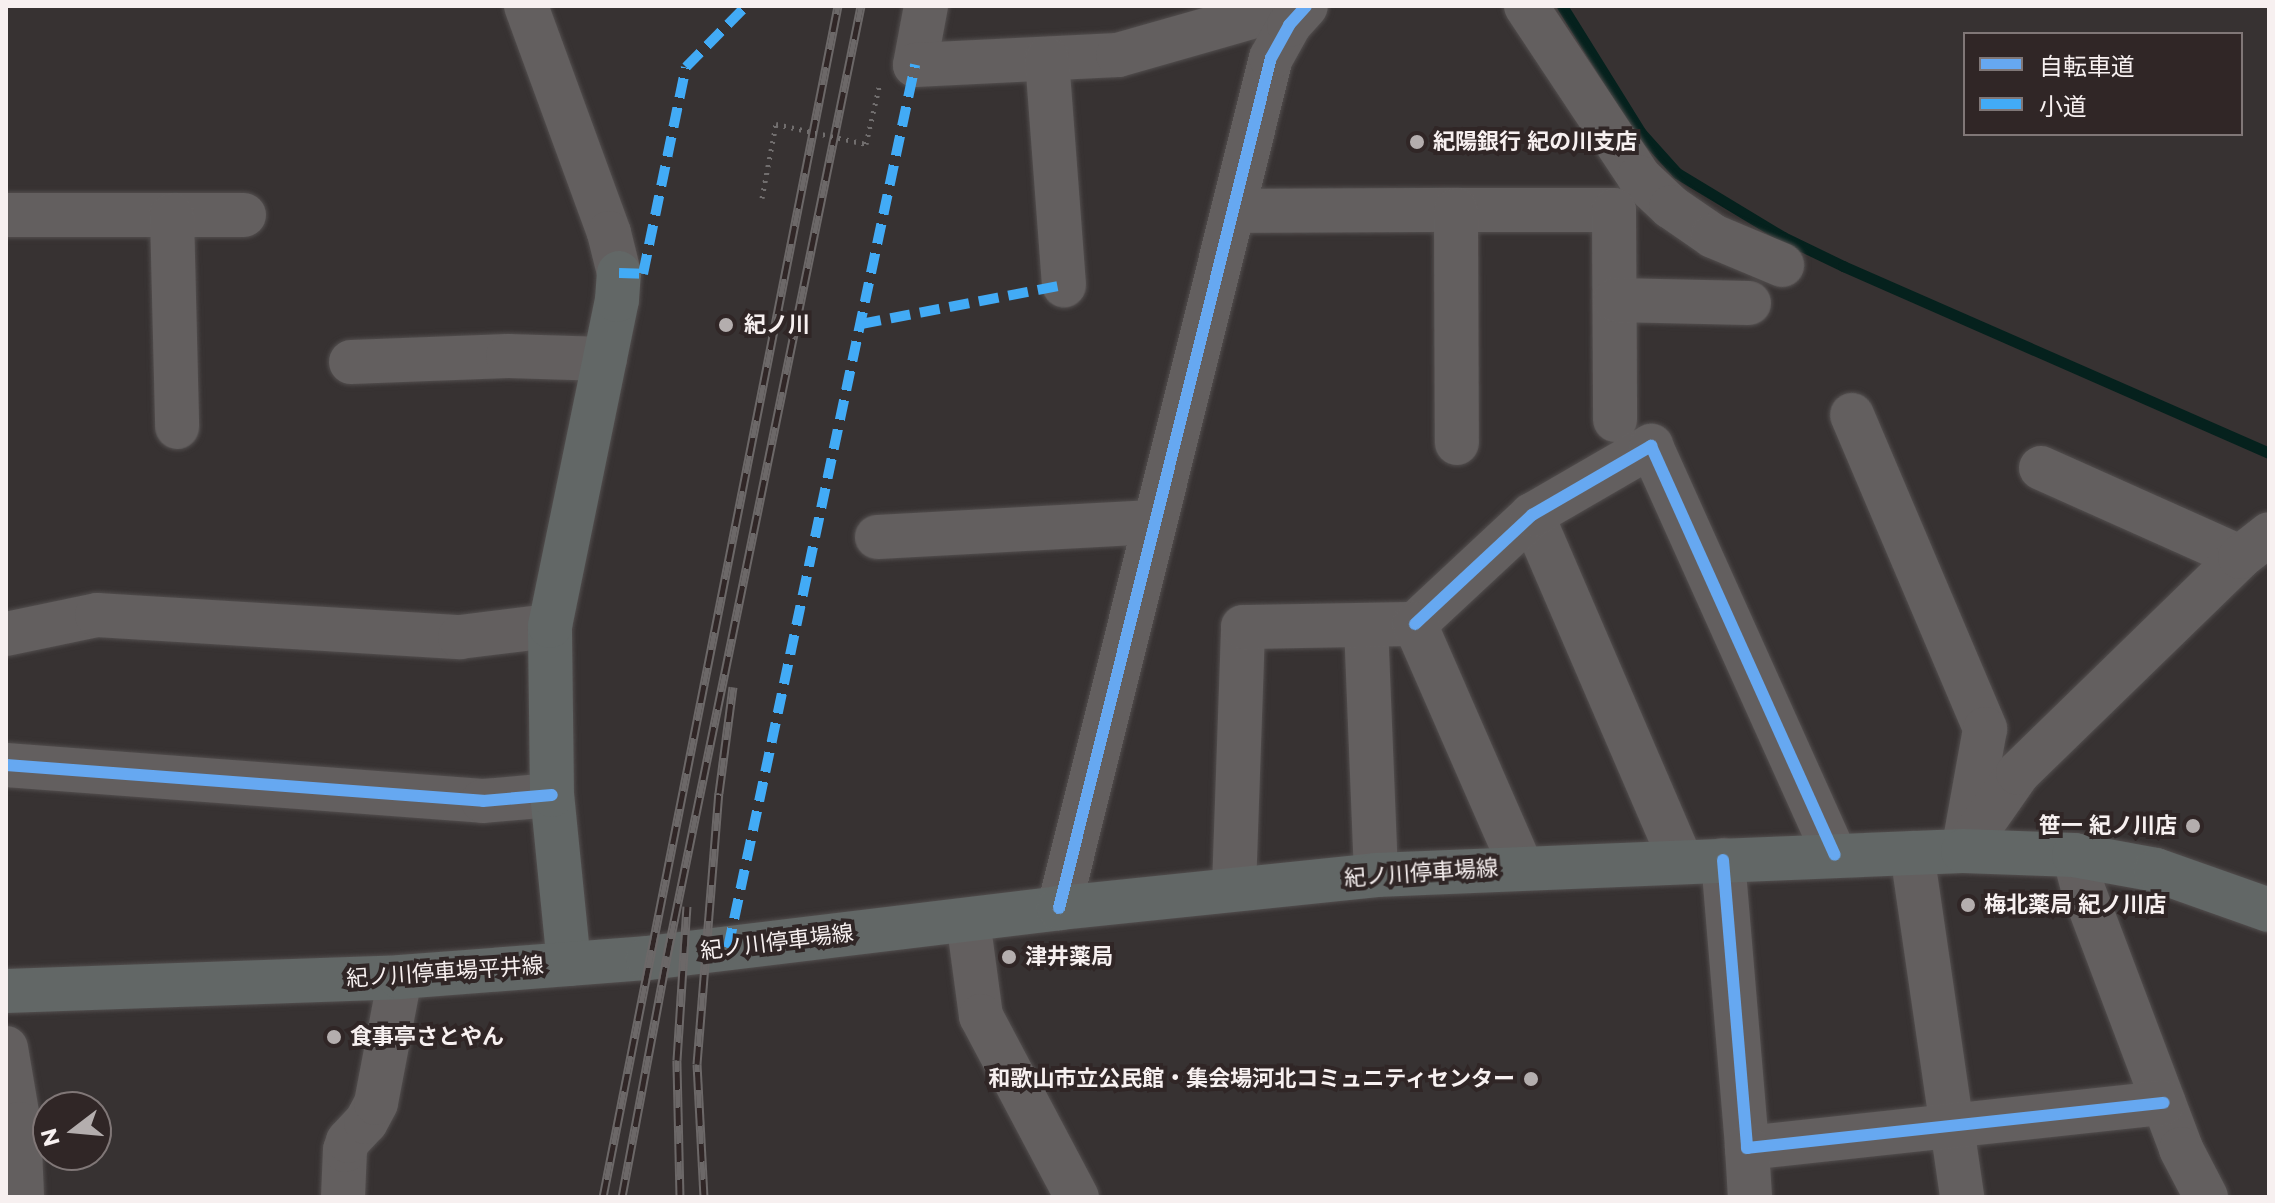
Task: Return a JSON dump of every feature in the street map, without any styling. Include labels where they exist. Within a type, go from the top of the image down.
[{"type":"main road","name":"紀ノ川停車場平井線","points":[[6,991],[400,977],[569,964],[552,795],[550,626],[605,359],[619,273]]},
{"type":"main road","name":"紀ノ川停車場線","points":[[569,964],[1234,888],[1376,875],[1835,855],[1963,851],[2074,855],[2156,870],[2269,910]]},
{"type":"street","points":[[526,6],[609,233],[619,273]]},
{"type":"street","points":[[926,6],[915,65],[1118,55],[1290,11]]},
{"type":"street","points":[[1526,6],[1639,177],[1671,207],[1713,236],[1782,265]]},
{"type":"street","points":[[1059,908],[1271,58],[1290,11]]},
{"type":"street","points":[[1047,59],[1064,285]]},
{"type":"street","points":[[1456,210],[1457,443]]},
{"type":"street","points":[[1233,211],[1614,210],[1615,420]]},
{"type":"street","points":[[6,215],[244,215]]},
{"type":"street","points":[[172,215],[177,427]]},
{"type":"street","points":[[1615,300],[1749,303]]},
{"type":"street","points":[[351,362],[508,356],[605,359]]},
{"type":"street","points":[[1852,415],[1985,729],[1963,851]]},
{"type":"street","points":[[1234,888],[1243,627],[1415,624],[1532,515],[1651,446],[1835,855]]},
{"type":"street","points":[[1963,851],[2018,773],[2254,546],[2041,468]]},
{"type":"street","points":[[1532,515],[1702,861],[1747,1148],[1750,1197]]},
{"type":"street","points":[[877,537],[1154,522]]},
{"type":"street","points":[[6,634],[97,615],[460,637],[550,626]]},
{"type":"street","points":[[1415,624],[1521,867]]},
{"type":"street","points":[[1366,625],[1376,875]]},
{"type":"street","points":[[6,765],[483,801],[552,795]]},
{"type":"street","points":[[1912,853],[1962,1197]]},
{"type":"street","points":[[2074,855],[2083,889],[2181,1149],[2206,1197]]},
{"type":"street","points":[[968,920],[981,1016],[1077,1197]]},
{"type":"street","points":[[343,1197],[345,1150],[348,1141],[366,1122],[376,1103],[400,977]]},
{"type":"street","points":[[6,1048],[19,1124],[22,1197]]},
{"type":"street","points":[[1747,1148],[2164,1103]]},
{"type":"path","points":[[762,198],[776,124],[866,144],[883,70]]},
{"type":"waterway","points":[[1562,6],[1641,133],[1677,173],[1783,237],[1843,266],[2269,453]]},
{"type":"railway","points":[[603,1197],[838,6]]},
{"type":"railway","points":[[622,1197],[667,956],[861,6]]},
{"type":"railway","points":[[704,1197],[697,1064],[719,793],[733,687]]},
{"type":"railway","points":[[680,1197],[677,1060],[687,906]]},
{"type":"marked path","points":[[619,273],[643,274],[686,67],[746,6]]},
{"type":"marked path","points":[[728,948],[915,65]]},
{"type":"marked path","points":[[861,324],[1064,285]]},
{"type":"cycle path","points":[[1059,908],[1271,58],[1289,25],[1306,6]]},
{"type":"cycle path","points":[[1415,624],[1532,515],[1651,446],[1835,855]]},
{"type":"cycle path","points":[[6,765],[483,801],[552,795]]},
{"type":"cycle path","points":[[1723,860],[1747,1148],[2164,1103]]},
{"type":"place","name":"紀陽銀行 紀の川支店","points":[[1417,142]]},
{"type":"place","name":"紀ノ川","points":[[726,325]]},
{"type":"place","name":"笹一 紀ノ川店","points":[[2193,826]]},
{"type":"place","name":"梅北薬局 紀ノ川店","points":[[1968,905]]},
{"type":"place","name":"津井薬局","points":[[1009,957]]},
{"type":"place","name":"食事亭さとやん","points":[[334,1037]]},
{"type":"place","name":"和歌山市立公民館・集会場河北コミュニティセンター","points":[[1531,1079]]}]
